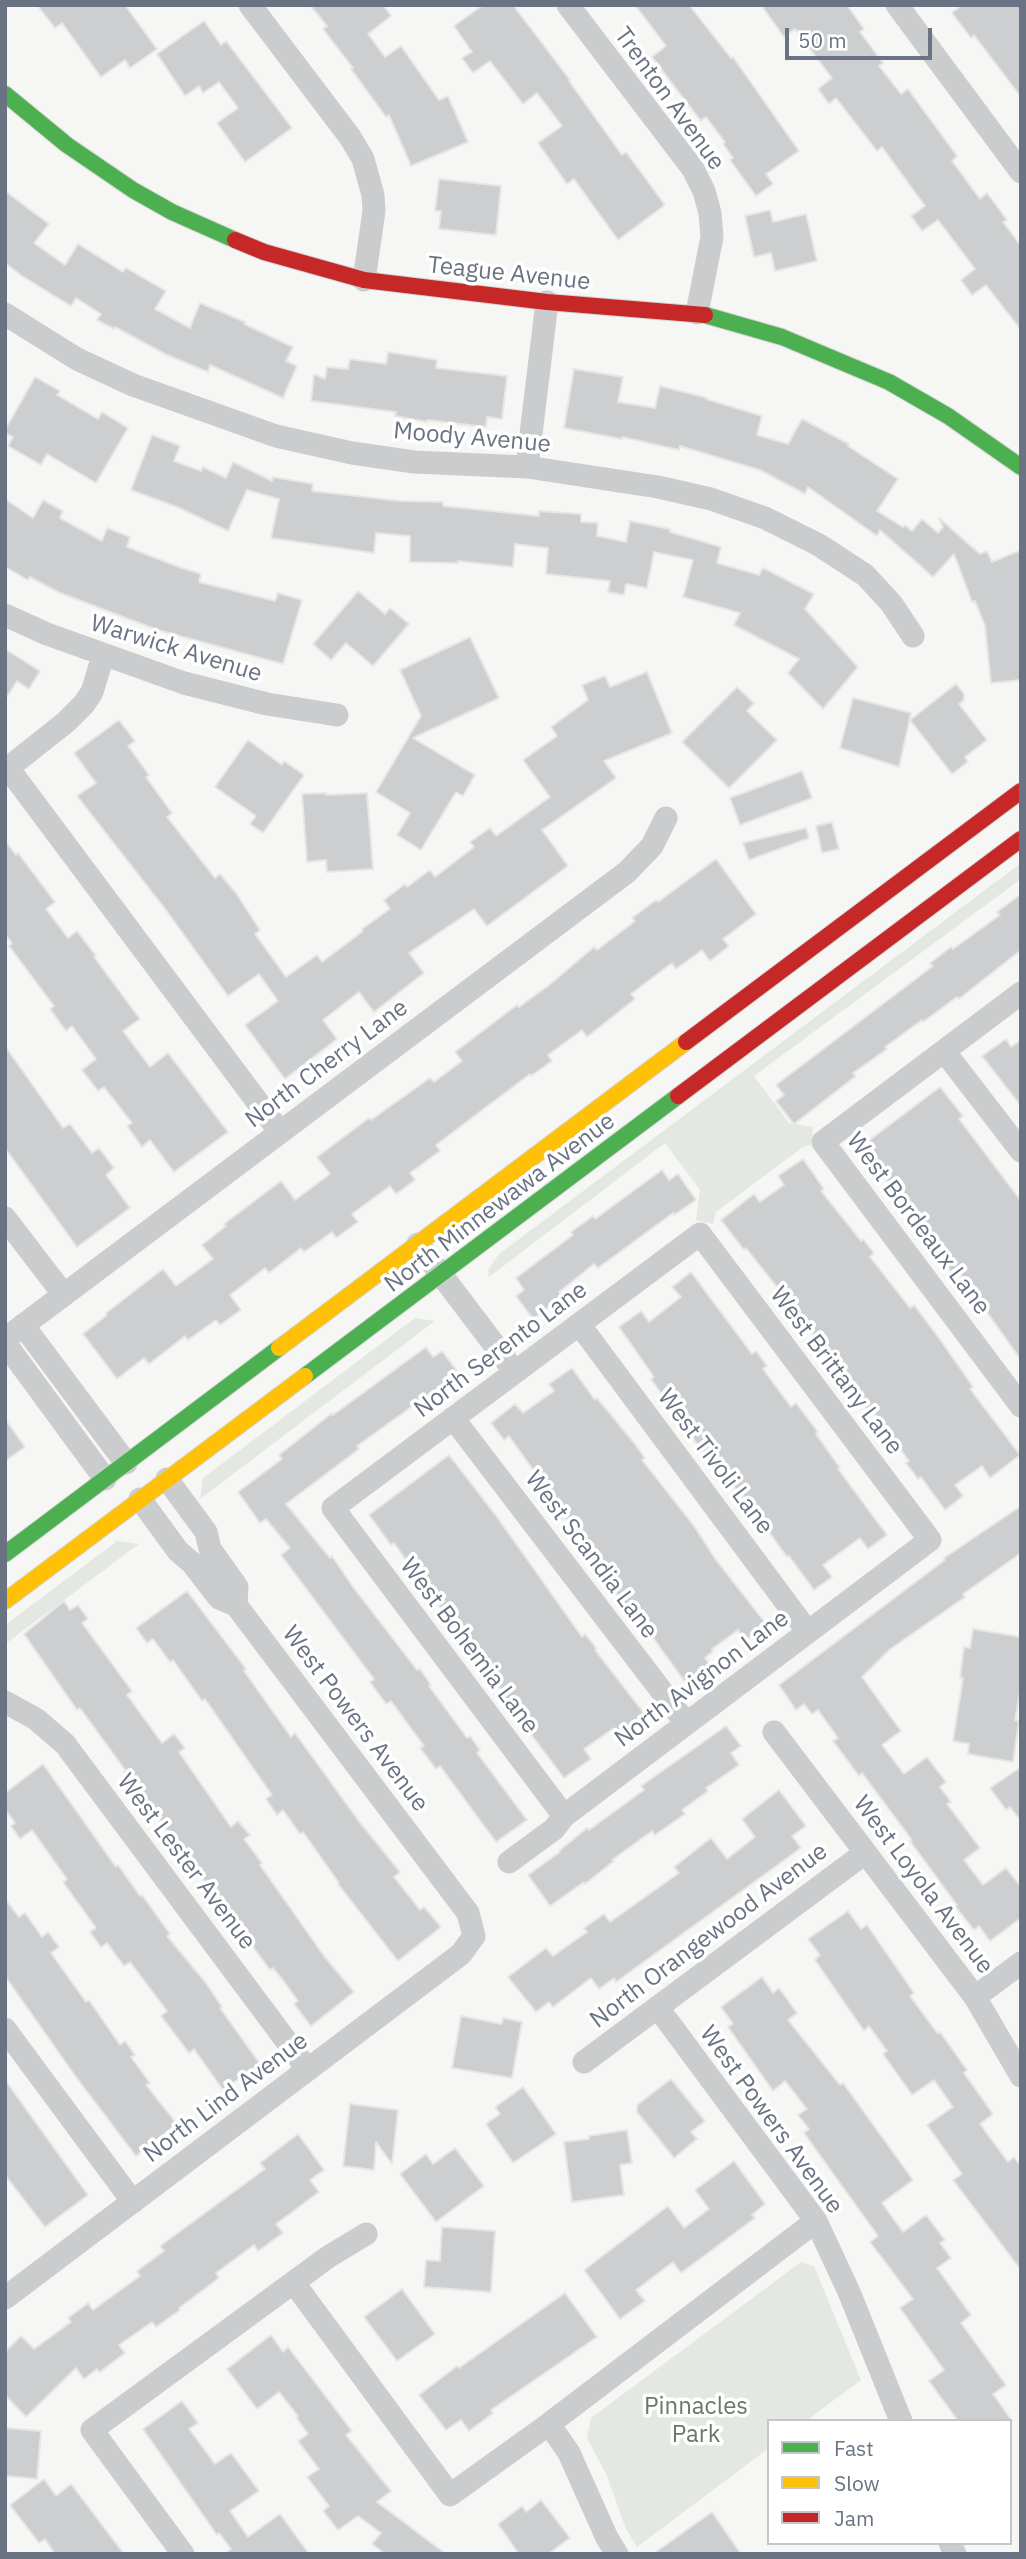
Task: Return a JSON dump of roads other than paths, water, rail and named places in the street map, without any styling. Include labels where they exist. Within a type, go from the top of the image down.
[{"type":"main road","name":"Teague Avenue","points":[[5,94],[96,167],[172,212],[264,252],[364,280],[547,302],[697,313],[736,322],[782,337],[889,382],[948,415],[1021,467]]},
{"type":"main road","name":"North Minnewawa Avenue","points":[[5,1601],[135,1480],[342,1299],[1021,791]]},
{"type":"main road","name":"North Minnewawa Avenue","points":[[5,1553],[110,1486],[135,1480],[167,1479],[1021,839]]},
{"type":"main road","points":[[292,1358],[303,1350],[342,1299]]},
{"type":"street","points":[[250,5],[350,137],[363,159],[373,195],[374,212],[364,280]]},
{"type":"street","name":"Trenton Avenue","points":[[568,5],[693,169],[704,191],[710,213],[712,237],[697,313]]},
{"type":"street","points":[[897,5],[1021,172]]},
{"type":"street","points":[[527,467],[547,302]]},
{"type":"street","name":"Moody Avenue","points":[[5,314],[77,359],[133,385],[276,436],[352,453],[414,462],[527,467],[658,487],[711,499],[765,518],[819,545],[865,575],[891,603],[913,636]]},
{"type":"street","name":"Warwick Avenue","points":[[5,615],[103,656],[184,683],[267,705],[337,715]]},
{"type":"street","points":[[103,656],[92,692],[84,704],[66,722],[8,768],[280,1132]]},
{"type":"street","name":"North Cherry Lane","points":[[11,1336],[628,872],[652,846],[666,818]]},
{"type":"street","points":[[1021,993],[944,1051],[1021,1151]]},
{"type":"street","name":"West Bordeaux Lane","points":[[944,1051],[824,1142],[1021,1406]]},
{"type":"street","points":[[5,1218],[64,1295]]},
{"type":"street","name":"North Serento Lane","points":[[333,1508],[700,1234]]},
{"type":"street","name":"West Brittany Lane","points":[[700,1234],[930,1540]]},
{"type":"street","points":[[418,1244],[515,1373]]},
{"type":"street","name":"West Tivoli Lane","points":[[579,1324],[808,1632]]},
{"type":"street","points":[[11,1336],[110,1486]]},
{"type":"street","name":"West Powers Avenue","points":[[11,1336],[135,1480],[178,1551],[201,1556]]},
{"type":"street","name":"West Scandia Lane","points":[[453,1418],[687,1723]]},
{"type":"street","name":"West Powers Avenue","points":[[167,1479],[206,1532],[201,1556],[219,1598],[236,1605],[468,1913],[474,1936]]},
{"type":"street","name":"West Bohemia Lane","points":[[333,1508],[564,1816]]},
{"type":"street","name":"North Avignon Lane","points":[[509,1863],[554,1829],[564,1816],[930,1540]]},
{"type":"street","name":"West Lester Avenue","points":[[5,1702],[36,1719],[65,1744],[307,2070]]},
{"type":"street","name":"West Loyola Avenue","points":[[774,1732],[975,1997],[1021,2076]]},
{"type":"street","name":"North Orangewood Avenue","points":[[583,2062],[865,1853]]},
{"type":"street","name":"North Lind Avenue","points":[[5,2298],[461,1954],[474,1936]]},
{"type":"street","points":[[975,1997],[1021,1963]]},
{"type":"street","name":"West Powers Avenue","points":[[658,2008],[816,2221],[849,2292],[900,2419]]},
{"type":"street","points":[[5,2029],[133,2202]]},
{"type":"street","points":[[294,2283],[450,2495],[550,2424],[816,2221]]},
{"type":"street","points":[[183,2554],[92,2430],[344,2245],[366,2234]]},
{"type":"street","points":[[550,2424],[569,2453],[607,2538],[617,2554]]},
{"type":"park label","name":"Pinnacles Park","points":[[696,2421]]}]
